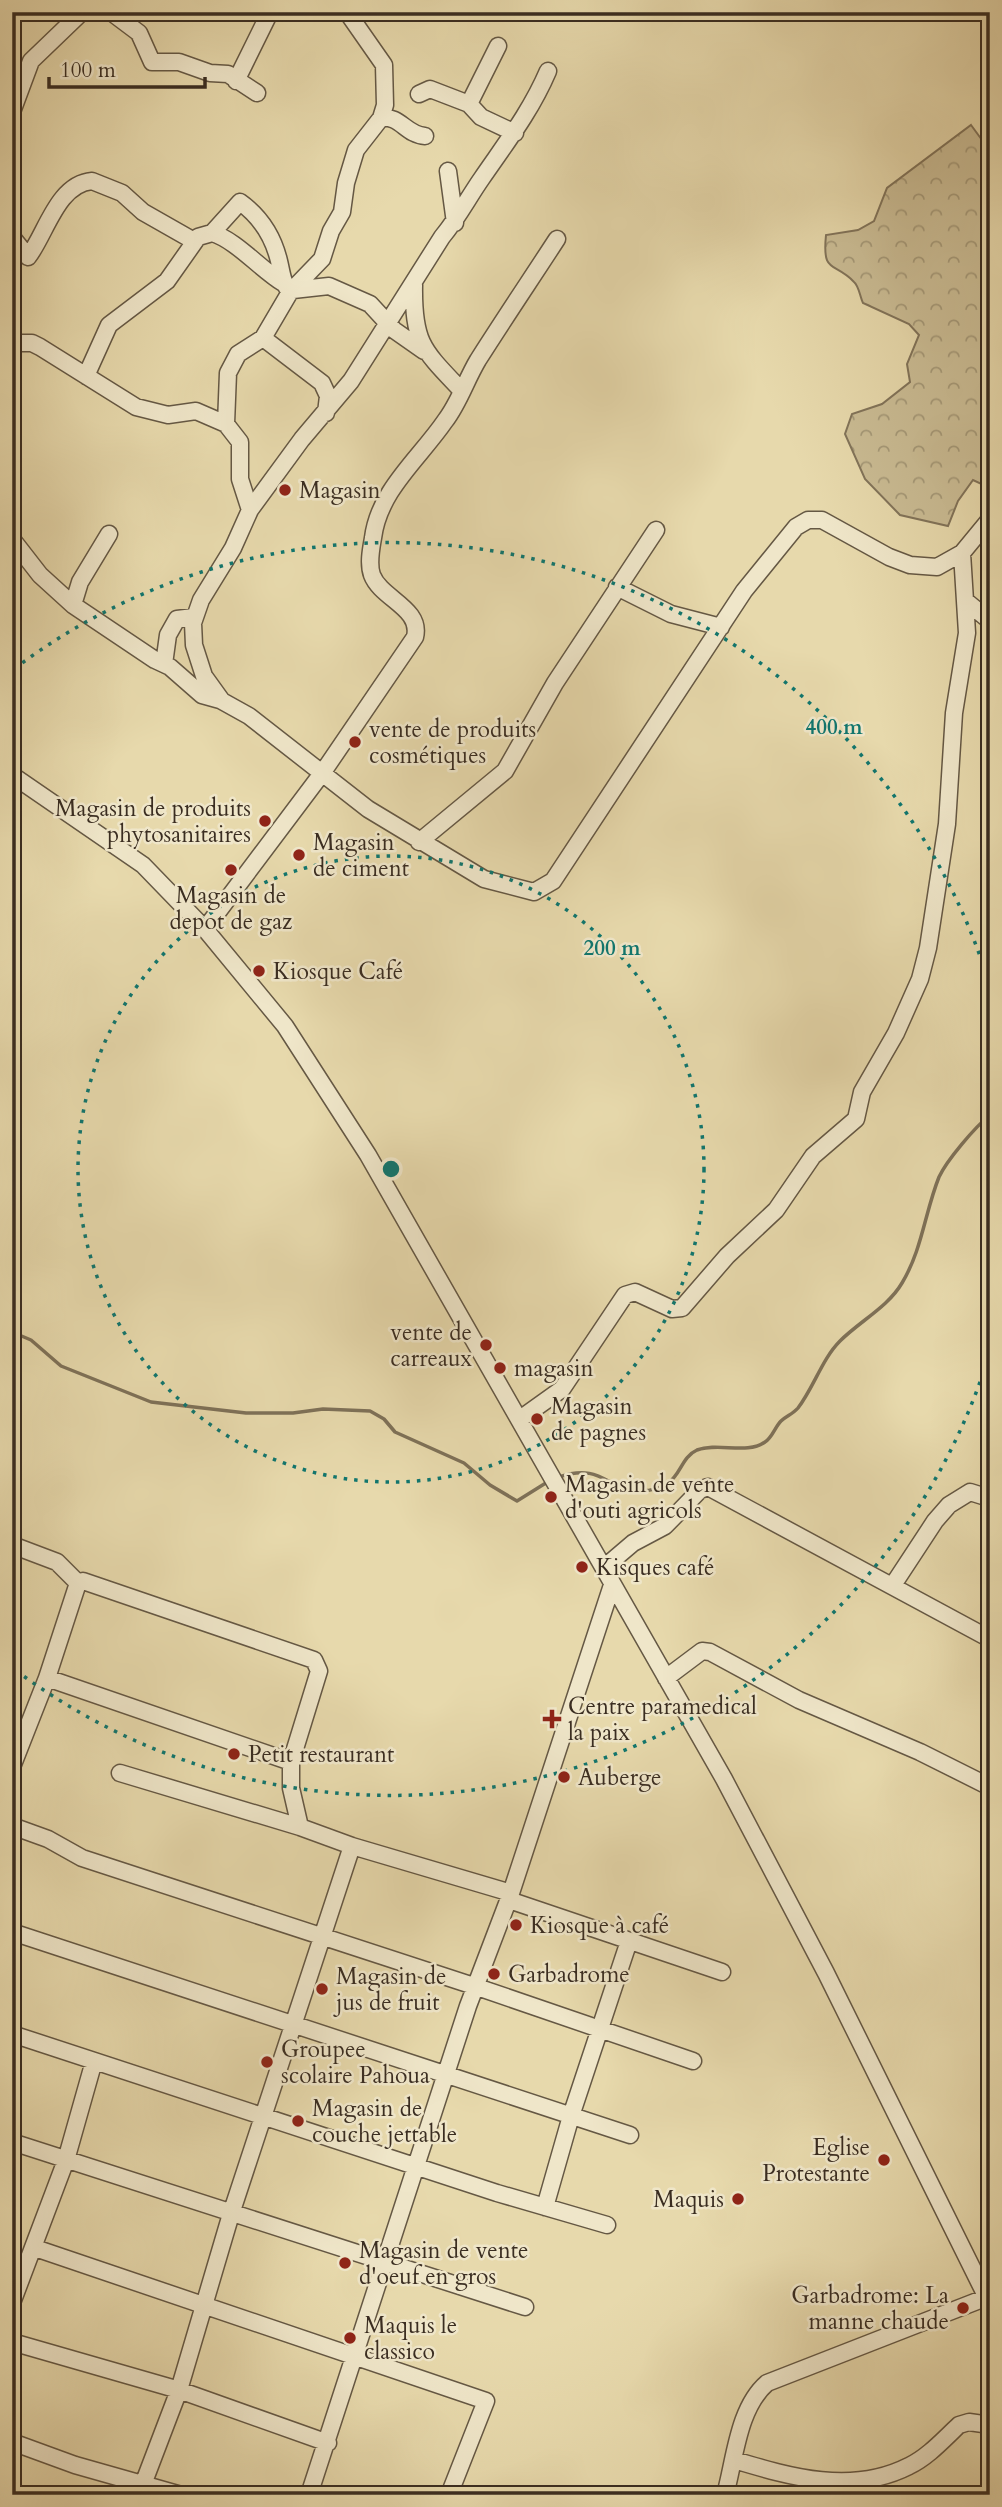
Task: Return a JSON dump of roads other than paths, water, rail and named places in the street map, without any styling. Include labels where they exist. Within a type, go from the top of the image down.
[{"type":"street","points":[[12,112],[16,83],[37,52],[82,12]]},
{"type":"street","points":[[111,12],[139,33],[152,62],[187,63],[210,73],[228,74],[257,93]]},
{"type":"street","points":[[236,81],[270,12]]},
{"type":"street","points":[[226,425],[228,373],[238,354],[263,338],[288,289],[322,259],[331,231],[342,212],[356,150],[381,118],[386,99],[384,65],[347,12]]},
{"type":"street","points":[[469,104],[498,46]]},
{"type":"street","points":[[198,682],[194,617],[250,510],[302,439],[351,381],[442,237],[455,223],[515,133],[548,71]]},
{"type":"street","points":[[419,94],[430,89],[469,104],[481,117],[515,133]]},
{"type":"street","points":[[381,118],[396,119],[410,133],[425,136]]},
{"type":"street","points":[[448,172],[455,223]]},
{"type":"street","points":[[12,237],[28,257],[62,199],[72,190],[92,181],[122,193],[143,212],[194,241]]},
{"type":"street","points":[[212,233],[240,202],[256,215],[271,237],[288,289]]},
{"type":"street","points":[[86,376],[109,325],[167,281],[194,241],[204,234],[212,233],[229,242],[288,289],[329,286],[370,303],[387,322],[424,351],[462,391]]},
{"type":"street","points":[[205,929],[323,772],[415,637],[418,626],[413,618],[377,585],[371,573],[373,532],[394,484],[445,421],[557,239]]},
{"type":"street","points":[[414,283],[415,325],[424,351]]},
{"type":"street","points":[[263,338],[322,383],[328,396],[326,413]]},
{"type":"street","points":[[12,343],[40,347],[122,399],[153,414],[197,411],[226,425],[240,442],[240,479],[250,510]]},
{"type":"street","points":[[12,539],[46,581],[73,605],[249,716],[368,809],[484,879],[521,891],[534,892],[553,881],[720,627],[753,580],[796,527],[808,520],[822,520],[889,558],[909,565],[937,567],[962,553],[990,519]]},
{"type":"street","points":[[419,842],[505,771],[617,587],[656,530]]},
{"type":"street","points":[[73,605],[80,582],[109,534]]},
{"type":"street","points":[[520,1419],[562,1388],[625,1295],[635,1292],[672,1309],[682,1308],[726,1256],[776,1210],[813,1156],[856,1119],[862,1092],[909,1005],[928,948],[947,824],[954,713],[967,633],[962,553]]},
{"type":"street","points":[[617,587],[671,614],[720,627]]},
{"type":"street","points":[[967,602],[990,621]]},
{"type":"street","points":[[164,664],[167,638],[174,622],[194,617]]},
{"type":"street","points":[[12,775],[143,865],[205,929],[285,1026],[368,1155],[606,1566],[612,1585],[724,1779],[827,1973],[988,2301],[767,2383],[754,2394],[747,2408],[725,2495]]},
{"type":"street","points":[[606,1566],[633,1543],[665,1526],[700,1490],[708,1488],[990,1639]]},
{"type":"street","points":[[893,1585],[949,1505],[970,1492],[986,1497],[990,1502]]},
{"type":"street","points":[[12,1545],[57,1562],[78,1583]]},
{"type":"street","points":[[78,1583],[83,1581],[314,1660],[319,1671],[290,1762],[290,1788],[300,1827]]},
{"type":"street","points":[[12,1767],[47,1678],[78,1583]]},
{"type":"street","points":[[309,2495],[415,2166],[510,1897],[612,1585]]},
{"type":"street","points":[[666,1678],[702,1651],[710,1651],[848,1723],[986,1780]]},
{"type":"street","points":[[47,1678],[290,1762]]},
{"type":"street","points":[[120,1773],[300,1827],[722,1972]]},
{"type":"street","points":[[12,1826],[48,1839],[82,1858],[477,1987],[693,2061]]},
{"type":"street","points":[[141,2489],[179,2390],[231,2214],[352,1846]]},
{"type":"street","points":[[12,1932],[630,2135]]},
{"type":"street","points":[[545,2207],[571,2116],[629,1941]]},
{"type":"street","points":[[12,2034],[415,2166],[607,2225]]},
{"type":"street","points":[[12,2303],[66,2160],[94,2061]]},
{"type":"street","points":[[12,2142],[525,2307]]},
{"type":"street","points":[[35,2248],[486,2401],[449,2495]]},
{"type":"street","points":[[12,2342],[179,2390],[327,2443]]},
{"type":"street","points":[[734,2460],[790,2477],[832,2482],[859,2480],[889,2475],[912,2465],[959,2425],[969,2422],[990,2426]]},
{"type":"street","points":[[12,2442],[141,2489],[181,2495]]},
{"type":"waterway","points":[[559,1477],[585,1473],[629,1490],[654,1489],[672,1480],[685,1460],[697,1450],[714,1447],[750,1448],[767,1440],[781,1421],[798,1408],[834,1348],[896,1292],[909,1270],[919,1244],[939,1177],[962,1144],[990,1115]]},
{"type":"waterway","points":[[12,1332],[31,1340],[61,1366],[151,1402],[246,1413],[293,1413],[323,1409],[370,1411],[384,1419],[395,1432],[464,1463],[490,1485],[517,1501],[549,1481]]},
{"type":"place","name":"Magasin","points":[[285,490]]},
{"type":"place","name":"vente de produits cosmétiques","points":[[355,742]]},
{"type":"place","name":"Magasin de produits phytosanitaires","points":[[265,821]]},
{"type":"place","name":"Magasin de ciment","points":[[299,855]]},
{"type":"place","name":"Magasin de depot de gaz","points":[[231,870]]},
{"type":"place","name":"Kiosque Café","points":[[259,971]]},
{"type":"place","name":"vente de carreaux","points":[[486,1345]]},
{"type":"place","name":"magasin","points":[[500,1368]]},
{"type":"place","name":"Magasin de pagnes","points":[[537,1419]]},
{"type":"place","name":"Magasin de vente d'outi agricols","points":[[551,1497]]},
{"type":"place","name":"Kisques café","points":[[582,1567]]},
{"type":"place","name":"Centre paramedical la paix","points":[[552,1719]]},
{"type":"place","name":"Petit restaurant","points":[[234,1754]]},
{"type":"place","name":"Auberge","points":[[564,1777]]},
{"type":"place","name":"Kiosque à café","points":[[516,1925]]},
{"type":"place","name":"Garbadrome","points":[[494,1974]]},
{"type":"place","name":"Magasin de jus de fruit","points":[[322,1989]]},
{"type":"place","name":"Groupee scolaire Pahoua","points":[[267,2062]]},
{"type":"place","name":"Magasin de couche jettable","points":[[298,2121]]},
{"type":"place","name":"Eglise Protestante","points":[[884,2160]]},
{"type":"place","name":"Maquis","points":[[738,2199]]},
{"type":"place","name":"Magasin de vente d'oeuf en gros","points":[[345,2263]]},
{"type":"place","name":"Garbadrome: La manne chaude","points":[[963,2308]]},
{"type":"place","name":"Maquis le classico","points":[[350,2338]]}]
